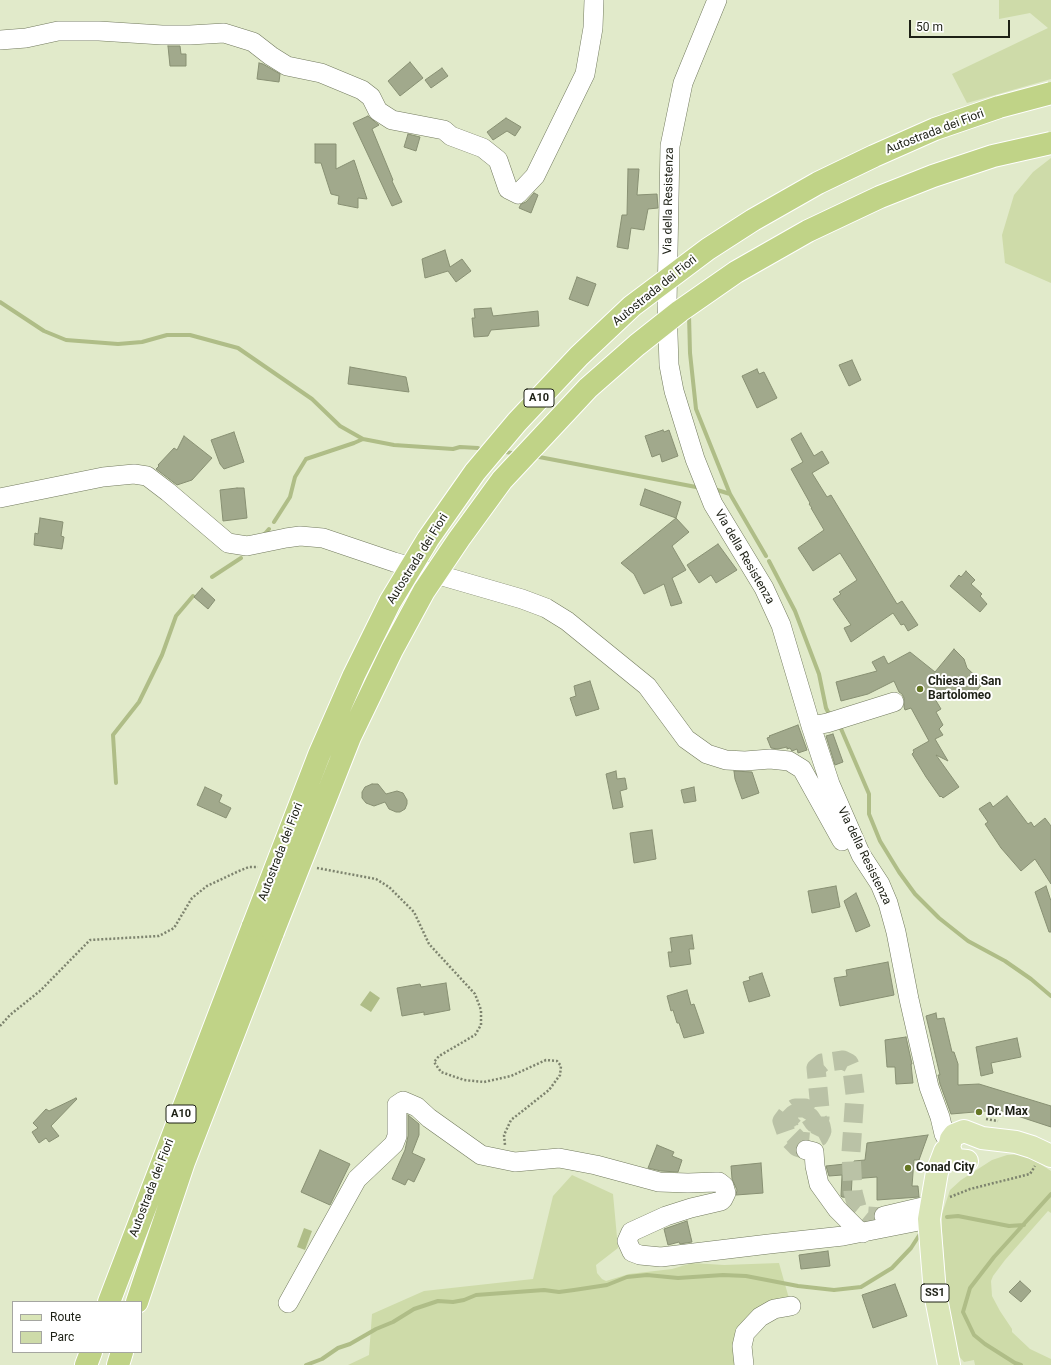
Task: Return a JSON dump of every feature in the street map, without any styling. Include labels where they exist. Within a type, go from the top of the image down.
[{"type":"highway","name":"Autostrada dei Fiori","points":[[137,1301],[323,747],[354,675],[390,602],[428,539],[475,472],[517,422],[579,356],[632,306],[708,249],[753,220],[818,183],[874,156],[935,129],[999,107],[1051,93]]},
{"type":"highway","name":"Autostrada dei Fiori","points":[[109,1301],[263,929],[350,737],[392,650],[424,591],[459,539],[502,480],[588,388],[637,345],[680,311],[736,272],[808,231],[880,197],[933,176],[993,156],[1051,143]]},
{"type":"highway","points":[[86,1365],[90,1353]]},
{"type":"highway","points":[[118,1365],[122,1353]]},
{"type":"main road","points":[[971,1159],[957,1160],[953,1157],[954,1136],[1015,1142],[1032,1147],[1044,1160]]},
{"type":"main road","name":"SS1","points":[[949,1365],[935,1293],[931,1206],[937,1172],[945,1151],[954,1136]]},
{"type":"main road","points":[[931,1206],[948,1175],[971,1159],[1015,1142]]},
{"type":"street","points":[[0,40],[26,38],[58,31],[99,31],[190,36],[224,33],[253,42],[287,66],[321,73],[362,90],[371,97],[378,111],[392,120],[444,130],[451,136],[483,148],[498,160],[508,189],[518,194],[535,176],[585,74],[593,28],[594,0]]},
{"type":"street","name":"Via della Resistenza","points":[[717,0],[683,83],[670,146],[667,304],[669,366],[674,391],[695,459],[712,504],[764,588],[782,625],[819,724],[830,784],[861,855],[880,884],[888,903],[896,932],[929,1087],[954,1136]]},
{"type":"street","points":[[0,498],[103,476],[134,474],[146,476],[168,492],[228,543],[247,546],[300,536],[323,538],[394,562],[522,599],[546,608],[567,621],[646,686],[686,739],[707,754],[726,760],[745,761],[770,759],[789,761],[802,769],[874,896],[884,927],[889,933],[896,932]]},
{"type":"street","points":[[819,724],[894,702]]},
{"type":"street","points":[[288,1303],[357,1179],[394,1144],[397,1136],[397,1105],[403,1101],[417,1107],[429,1118],[482,1155],[515,1162],[559,1158],[596,1165],[659,1182],[719,1182],[724,1186],[726,1193],[721,1201],[666,1216],[630,1232],[627,1241],[632,1252],[640,1255],[661,1257],[863,1233],[931,1206]]},
{"type":"street","points":[[806,1150],[814,1152],[819,1184],[837,1209],[863,1233]]},
{"type":"street","points":[[882,1217],[931,1206]]},
{"type":"street","points":[[744,1365],[742,1346],[745,1333],[760,1317],[774,1309],[791,1306]]},
{"type":"path","points":[[0,1026],[10,1015],[41,990],[90,940],[159,936],[174,928],[192,898],[207,886],[249,867],[264,868]]},
{"type":"path","points":[[316,868],[376,879],[389,887],[414,912],[429,944],[475,994],[481,1010],[482,1025],[474,1036],[439,1056],[434,1062],[441,1072],[464,1080],[484,1082],[511,1076],[546,1060],[557,1061],[561,1066],[560,1075],[549,1090],[511,1120],[504,1135],[506,1151],[515,1162]]},
{"type":"path","points":[[931,1206],[970,1189],[1030,1174],[1044,1160]]},
{"type":"green space","points":[[999,0],[1051,0],[1051,79],[967,103],[952,74],[1048,28],[1030,13],[999,19]]},
{"type":"green space","points":[[1051,158],[1051,283],[1005,263],[1002,235],[1014,195],[1033,172]]},
{"type":"green space","points":[[1025,1154],[1051,1171],[1051,1213],[1048,1211],[993,1276],[991,1281],[992,1296],[1012,1329],[1012,1332],[1030,1349],[1051,1359],[1051,1365],[975,1365],[974,1360],[964,1362],[957,1354],[946,1283],[942,1214],[950,1190],[961,1180],[992,1160],[1007,1155]]},
{"type":"green space","points":[[572,1175],[613,1194],[618,1248],[596,1265],[597,1273],[606,1281],[629,1274],[672,1269],[692,1263],[724,1265],[779,1263],[790,1302],[753,1324],[741,1365],[348,1365],[369,1355],[372,1314],[424,1291],[533,1279],[553,1196]]},
{"type":"shaded area","points":[[370,991],[380,998],[371,1012],[360,1005]]},
{"type":"shaded area","points":[[304,1228],[312,1231],[305,1250],[297,1247]]},
{"type":"building","points":[[168,46],[180,46],[181,54],[186,54],[186,66],[170,66]]},
{"type":"building","points":[[410,62],[423,78],[400,96],[388,81]]},
{"type":"building","points":[[259,63],[280,74],[279,82],[257,79]]},
{"type":"building","points":[[442,68],[448,76],[431,88],[425,80]]},
{"type":"building","points":[[368,116],[379,125],[372,129],[393,180],[392,181],[402,202],[392,206],[353,123]]},
{"type":"building","points":[[506,118],[521,127],[515,136],[507,131],[493,140],[487,132]]},
{"type":"building","points":[[408,134],[420,137],[416,151],[404,147]]},
{"type":"building","points":[[315,144],[336,144],[336,169],[354,160],[367,199],[358,198],[358,208],[338,204],[339,196],[331,194],[321,163],[315,163]]},
{"type":"building","points":[[628,169],[639,169],[637,195],[657,194],[658,208],[648,209],[644,230],[631,228],[628,249],[617,247],[622,215],[627,215]]},
{"type":"building","points":[[534,193],[538,195],[531,213],[519,208],[521,204],[526,202]]},
{"type":"building","points":[[445,250],[450,267],[462,259],[471,271],[456,282],[448,271],[425,278],[422,259]]},
{"type":"building","points":[[577,277],[596,284],[588,306],[569,299]]},
{"type":"building","points":[[491,308],[493,316],[538,311],[539,326],[491,330],[488,336],[474,337],[472,318],[475,318],[474,309]]},
{"type":"building","points":[[852,360],[861,380],[849,386],[839,365]]},
{"type":"building","points":[[350,367],[406,377],[409,392],[348,384]]},
{"type":"building","points":[[757,369],[759,374],[764,372],[777,398],[757,408],[742,376]]},
{"type":"building","points":[[663,430],[664,432],[669,430],[678,456],[662,462],[660,454],[652,457],[645,436]]},
{"type":"building","points":[[234,432],[244,462],[224,469],[220,464],[211,440]]},
{"type":"building","points":[[801,433],[814,456],[822,451],[829,463],[812,473],[827,497],[831,495],[897,604],[902,601],[918,625],[908,631],[904,624],[901,625],[893,613],[851,642],[844,628],[851,625],[833,599],[841,594],[839,592],[857,580],[840,553],[813,571],[798,548],[824,530],[791,469],[803,462],[791,439]]},
{"type":"building","points":[[184,436],[212,458],[192,480],[177,485],[156,469],[174,448],[177,450]]},
{"type":"building","points":[[244,488],[247,518],[223,521],[220,490]]},
{"type":"building","points":[[645,489],[681,502],[676,518],[640,505]]},
{"type":"building","points":[[40,518],[63,522],[61,536],[64,537],[62,549],[34,545],[35,533],[38,534]]},
{"type":"building","points":[[676,518],[689,532],[672,546],[686,570],[672,578],[682,603],[671,606],[664,584],[644,594],[634,574],[621,563]]},
{"type":"building","points":[[718,544],[737,570],[716,583],[711,575],[699,583],[687,565]]},
{"type":"building","points":[[966,571],[975,580],[971,584],[982,594],[980,596],[987,604],[980,612],[950,586],[959,575],[961,577]]},
{"type":"building","points":[[202,588],[215,600],[208,609],[194,597]]},
{"type":"building","points":[[954,649],[964,659],[967,668],[983,683],[970,699],[960,690],[935,699],[941,709],[936,712],[943,725],[939,729],[943,735],[935,739],[948,761],[936,755],[959,787],[943,798],[941,796],[940,797],[912,754],[914,752],[913,750],[929,741],[911,708],[905,710],[904,698],[899,692],[894,681],[868,694],[841,701],[836,682],[877,671],[872,662],[884,656],[888,664],[910,652],[935,672]]},
{"type":"building","points":[[590,681],[599,709],[576,716],[570,698],[576,696],[574,686]]},
{"type":"building","points":[[798,725],[807,750],[798,753],[797,749],[792,751],[790,748],[787,749],[787,747],[778,749],[771,748],[767,738],[770,737],[769,736]]},
{"type":"building","points":[[833,734],[843,762],[835,765],[826,736]]},
{"type":"building","points":[[616,771],[617,779],[625,778],[627,789],[620,791],[623,807],[613,809],[606,774]]},
{"type":"building","points":[[734,771],[752,772],[759,793],[742,799],[735,779]]},
{"type":"building","points":[[372,784],[378,784],[386,794],[397,791],[403,793],[407,800],[405,809],[400,812],[396,812],[389,809],[385,802],[374,806],[366,803],[362,798],[362,792],[365,787]]},
{"type":"building","points":[[205,787],[222,795],[219,802],[231,808],[226,818],[197,805]]},
{"type":"building","points":[[694,787],[696,801],[684,803],[681,790]]},
{"type":"building","points":[[1007,796],[1028,824],[1031,822],[1034,827],[1045,818],[1051,826],[1051,884],[1035,859],[1021,871],[1001,848],[985,824],[988,822],[979,809],[990,802],[993,807]]},
{"type":"building","points":[[652,830],[656,859],[634,863],[630,833]]},
{"type":"building","points":[[836,886],[840,907],[812,913],[808,891]]},
{"type":"building","points":[[1046,886],[1051,901],[1051,932],[1049,932],[1035,892]]},
{"type":"building","points":[[856,893],[870,926],[856,932],[844,901]]},
{"type":"building","points":[[692,935],[694,949],[689,949],[691,964],[670,967],[668,952],[672,952],[670,938]]},
{"type":"building","points":[[888,962],[894,995],[840,1006],[834,978],[847,976],[846,970]]},
{"type":"building","points":[[762,973],[770,996],[749,1002],[743,982],[750,980],[749,977]]},
{"type":"building","points":[[446,983],[450,1010],[424,1015],[424,1012],[402,1016],[397,988],[420,984],[421,987]]},
{"type":"building","points":[[687,990],[691,1005],[694,1004],[704,1033],[684,1038],[673,1010],[671,1011],[667,996]]},
{"type":"building","points":[[936,1013],[937,1019],[944,1018],[952,1052],[954,1052],[958,1064],[958,1085],[979,1084],[1051,1106],[1051,1127],[987,1106],[987,1111],[951,1114],[940,1084],[938,1075],[940,1075],[926,1016]]},
{"type":"building","points":[[906,1037],[912,1064],[913,1083],[896,1084],[895,1067],[887,1067],[885,1040]]},
{"type":"building","points":[[1017,1038],[1021,1057],[991,1063],[993,1073],[981,1076],[976,1047]]},
{"type":"building","points":[[76,1098],[77,1099],[51,1126],[59,1136],[49,1142],[46,1138],[39,1143],[32,1132],[38,1128],[33,1123],[46,1109],[49,1111]]},
{"type":"building","points":[[408,1115],[419,1124],[419,1135],[412,1153],[425,1159],[414,1182],[408,1179],[405,1185],[392,1179],[405,1150],[408,1136]]},
{"type":"building","points":[[928,1135],[919,1160],[914,1160],[912,1186],[918,1186],[919,1197],[877,1200],[877,1177],[852,1179],[851,1198],[842,1197],[842,1175],[829,1176],[826,1166],[854,1163],[854,1161],[865,1160],[867,1143]]},
{"type":"building","points":[[657,1145],[674,1152],[672,1156],[682,1160],[678,1172],[661,1171],[648,1168]]},
{"type":"building","points":[[320,1150],[350,1164],[330,1205],[301,1192]]},
{"type":"building","points":[[761,1163],[763,1193],[736,1195],[737,1190],[732,1179],[731,1166]]},
{"type":"building","points":[[687,1221],[692,1242],[680,1244],[679,1242],[668,1245],[664,1229]]},
{"type":"building","points":[[828,1251],[830,1266],[801,1269],[799,1255]]},
{"type":"building","points":[[1020,1281],[1031,1291],[1021,1302],[1009,1292]]},
{"type":"building","points":[[895,1284],[907,1316],[873,1328],[862,1295]]},
{"type":"waterway","points":[[0,302],[44,331],[66,340],[118,344],[142,342],[167,335],[190,335],[238,348],[312,399],[340,426],[363,439],[394,445],[453,449],[460,447],[478,448]]},
{"type":"waterway","points":[[689,315],[690,353],[696,409],[730,494],[766,556]]},
{"type":"waterway","points":[[274,522],[290,497],[295,477],[306,459],[363,439]]},
{"type":"waterway","points":[[506,452],[517,454]]},
{"type":"waterway","points":[[534,456],[696,487]]},
{"type":"waterway","points":[[714,489],[730,494]]},
{"type":"waterway","points":[[263,536],[269,529]]},
{"type":"waterway","points":[[212,577],[241,558]]},
{"type":"waterway","points":[[769,561],[795,611],[819,674],[826,708],[832,716]]},
{"type":"waterway","points":[[116,783],[113,735],[139,702],[162,655],[176,616],[193,596]]},
{"type":"waterway","points":[[839,724],[869,794],[869,814],[880,841],[899,872],[915,894],[939,918],[968,941],[1005,961],[1031,979],[1051,996]]},
{"type":"waterway","points":[[1021,1365],[1015,1363],[985,1344],[974,1335],[963,1312],[970,1288],[994,1257],[1051,1194]]},
{"type":"waterway","points":[[947,1217],[958,1216],[1009,1226],[1024,1225]]},
{"type":"waterway","points":[[306,1365],[322,1359],[338,1348],[350,1344],[376,1329],[393,1322],[414,1309],[438,1301],[453,1302],[464,1300],[476,1295],[544,1290],[559,1292],[607,1285],[627,1277],[647,1275],[678,1278],[723,1275],[746,1276],[798,1286],[834,1290],[861,1287],[892,1268],[911,1248],[920,1234]]},
{"type":"tunnel","points":[[806,1150],[797,1147],[788,1138],[782,1121],[788,1113],[795,1108],[805,1108],[815,1114],[821,1126],[822,1131],[819,1137],[809,1142],[799,1141],[793,1135],[789,1127],[788,1120],[794,1114],[803,1114],[810,1117],[814,1123],[820,1118],[816,1068],[822,1063],[843,1060],[849,1063],[852,1070],[855,1094],[851,1152],[853,1192],[857,1207],[868,1216],[882,1217]]},
{"type":"place","name":"Chiesa di San Bartolomeo","points":[[920,689]]},
{"type":"place","name":"Dr. Max","points":[[979,1112]]},
{"type":"place","name":"Conad City","points":[[908,1168]]}]
